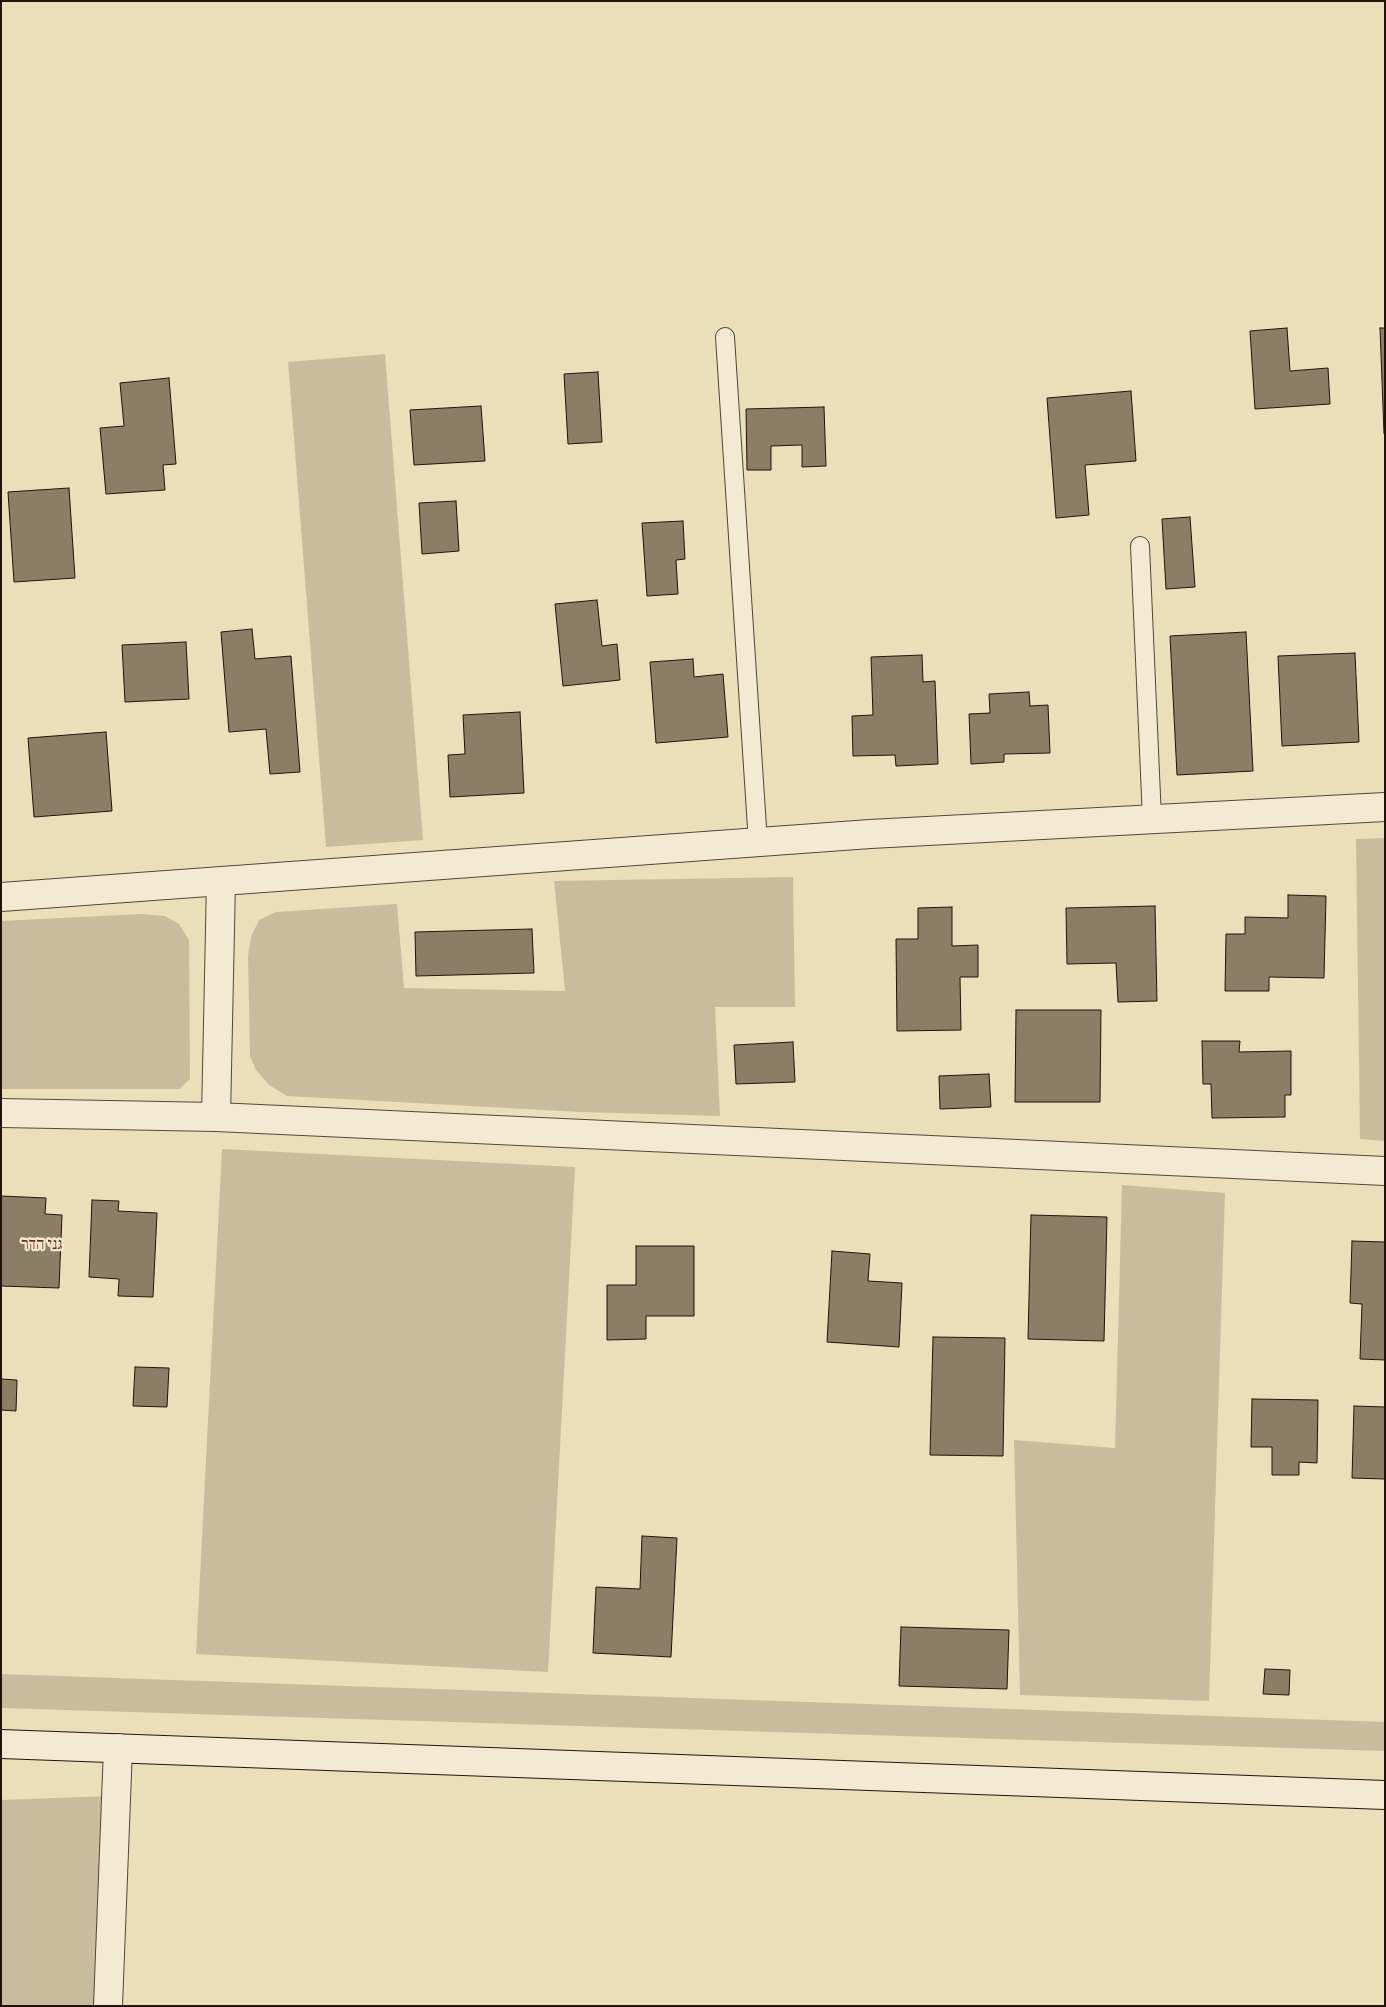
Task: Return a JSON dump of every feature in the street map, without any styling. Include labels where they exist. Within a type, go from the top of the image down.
[{"type":"street","points":[[1,898],[758,842],[1385,807]]},
{"type":"street","points":[[216,1117],[221,882]]},
{"type":"street","points":[[1,1113],[216,1117],[1385,1171]]},
{"type":"street","points":[[1,1744],[1385,1795]]},
{"type":"street","points":[[108,2006],[118,1748]]},
{"type":"lane","points":[[725,337],[758,842]]},
{"type":"lane","points":[[1140,546],[1152,819]]},
{"type":"shaded area","points":[[385,354],[423,840],[326,847],[288,362]]},
{"type":"shaded area","points":[[1385,838],[1385,1141],[1360,1139],[1356,839]]},
{"type":"shaded area","points":[[793,877],[795,1007],[715,1007],[720,1116],[580,1112],[287,1096],[269,1085],[256,1070],[250,1056],[248,956],[251,937],[259,920],[276,912],[397,904],[404,988],[565,991],[554,881]]},
{"type":"shaded area","points":[[141,914],[165,916],[179,924],[189,940],[190,1079],[179,1089],[1,1089],[1,921]]},
{"type":"shaded area","points":[[222,1149],[575,1167],[548,1672],[196,1654]]},
{"type":"shaded area","points":[[1122,1185],[1225,1193],[1209,1701],[1020,1695],[1014,1440],[1115,1448]]},
{"type":"shaded area","points":[[1,1674],[1385,1722],[1385,1751],[1,1708]]},
{"type":"shaded area","points":[[109,1796],[96,2006],[1,2006],[1,1800]]},
{"type":"building","points":[[1287,328],[1290,371],[1328,368],[1330,404],[1255,409],[1250,331]]},
{"type":"building","points":[[1380,328],[1385,328],[1385,434],[1384,434]]},
{"type":"building","points":[[598,372],[602,442],[568,444],[564,374]]},
{"type":"building","points":[[169,378],[176,464],[163,465],[165,490],[106,494],[100,428],[124,426],[120,383]]},
{"type":"building","points":[[1131,391],[1136,461],[1085,465],[1089,515],[1056,518],[1047,398]]},
{"type":"building","points":[[481,406],[485,461],[414,465],[410,410]]},
{"type":"building","points":[[824,407],[826,466],[802,467],[802,445],[771,446],[771,470],[747,470],[746,409]]},
{"type":"building","points":[[69,488],[75,578],[14,582],[8,492]]},
{"type":"building","points":[[456,501],[459,551],[422,554],[419,503]]},
{"type":"building","points":[[1190,517],[1195,587],[1166,589],[1162,519]]},
{"type":"building","points":[[683,521],[685,559],[676,560],[678,594],[647,596],[642,523]]},
{"type":"building","points":[[597,600],[602,646],[617,644],[620,680],[563,686],[555,604]]},
{"type":"building","points":[[252,629],[255,659],[291,656],[300,772],[270,774],[266,729],[229,732],[221,632]]},
{"type":"building","points":[[1246,632],[1253,771],[1177,775],[1170,636]]},
{"type":"building","points":[[186,642],[189,699],[125,702],[122,645]]},
{"type":"building","points":[[1355,653],[1359,742],[1282,746],[1278,656]]},
{"type":"building","points":[[922,655],[923,682],[935,681],[938,764],[896,766],[895,755],[853,756],[852,716],[873,715],[871,657]]},
{"type":"building","points":[[693,659],[694,677],[723,674],[728,737],[656,743],[650,662]]},
{"type":"building","points":[[1029,692],[1030,706],[1048,705],[1050,753],[1004,754],[1004,762],[971,764],[969,714],[990,713],[989,694]]},
{"type":"building","points":[[520,712],[524,793],[450,797],[448,755],[465,754],[463,715]]},
{"type":"building","points":[[106,732],[112,811],[34,817],[28,738]]},
{"type":"building","points":[[1288,895],[1326,896],[1324,978],[1269,977],[1269,991],[1225,991],[1226,934],[1245,934],[1245,917],[1288,918]]},
{"type":"building","points":[[1155,906],[1157,1001],[1118,1002],[1116,963],[1067,964],[1066,908]]},
{"type":"building","points":[[952,907],[952,946],[978,945],[978,977],[960,977],[961,1030],[897,1031],[896,939],[918,939],[918,908]]},
{"type":"building","points":[[532,929],[534,973],[416,976],[415,932]]},
{"type":"building","points":[[1016,1010],[1101,1010],[1100,1102],[1015,1102]]},
{"type":"building","points":[[1202,1041],[1240,1041],[1239,1052],[1291,1051],[1291,1095],[1285,1095],[1285,1117],[1212,1118],[1211,1084],[1203,1084]]},
{"type":"building","points":[[793,1042],[795,1082],[736,1084],[734,1045]]},
{"type":"building","points":[[989,1074],[991,1107],[940,1109],[939,1076]]},
{"type":"building","points":[[1,1196],[46,1198],[45,1214],[62,1215],[59,1288],[1,1286]]},
{"type":"building","points":[[92,1200],[119,1201],[118,1211],[157,1213],[153,1297],[118,1296],[119,1279],[89,1277]]},
{"type":"building","points":[[1031,1215],[1107,1217],[1104,1341],[1028,1339]]},
{"type":"building","points":[[1352,1241],[1385,1242],[1385,1360],[1360,1359],[1362,1304],[1350,1303]]},
{"type":"building","points":[[636,1246],[694,1246],[694,1316],[646,1316],[646,1339],[607,1340],[607,1285],[636,1285]]},
{"type":"building","points":[[832,1251],[870,1254],[868,1281],[902,1283],[899,1347],[827,1342]]},
{"type":"building","points":[[933,1337],[1005,1338],[1003,1456],[930,1455]]},
{"type":"building","points":[[135,1367],[169,1368],[167,1407],[133,1406]]},
{"type":"building","points":[[1,1379],[17,1380],[16,1411],[1,1410]]},
{"type":"building","points":[[1252,1399],[1318,1400],[1317,1463],[1299,1462],[1299,1475],[1272,1475],[1272,1447],[1251,1447]]},
{"type":"building","points":[[1354,1406],[1385,1407],[1385,1479],[1352,1478]]},
{"type":"building","points":[[642,1536],[677,1538],[671,1657],[593,1653],[596,1587],[640,1589]]},
{"type":"building","points":[[901,1627],[1009,1630],[1007,1689],[899,1686]]},
{"type":"building","points":[[1265,1669],[1290,1670],[1289,1695],[1263,1694]]},
{"type":"district","name":"גני הדר","points":[[42,1246]]}]
